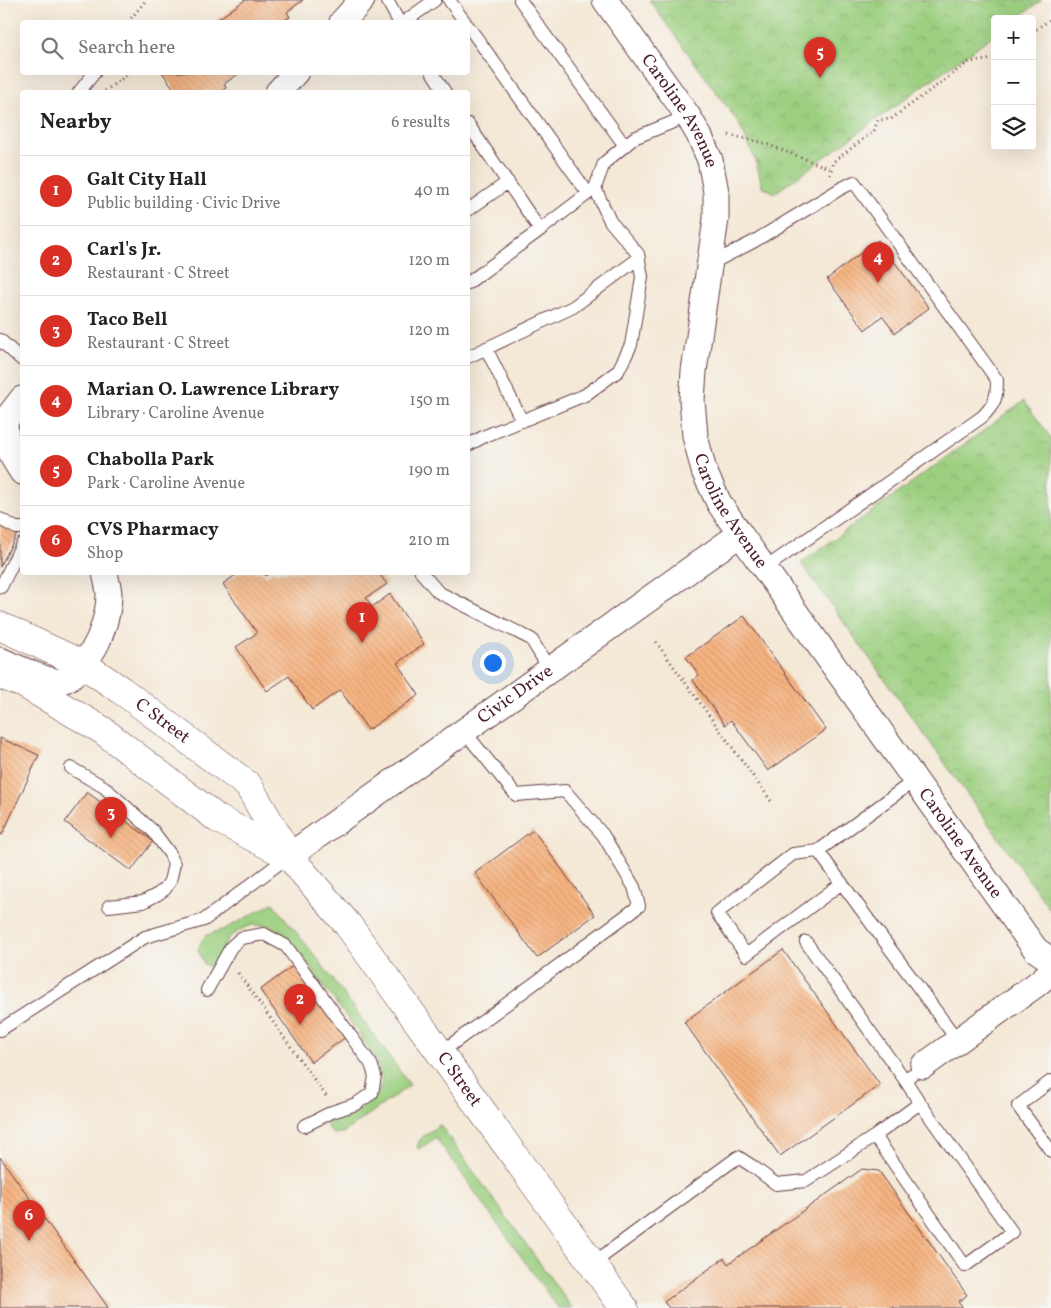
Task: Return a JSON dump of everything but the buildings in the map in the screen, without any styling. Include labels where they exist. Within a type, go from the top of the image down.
[{"type":"street","points":[[344,20],[362,0]]},
{"type":"street","name":"Caroline Avenue","points":[[605,0],[688,116],[710,160],[716,192],[716,219],[694,371],[692,400],[695,436],[704,471],[719,503],[764,568],[1036,950],[1051,960]]},
{"type":"street","points":[[280,90],[293,75]]},
{"type":"street","points":[[20,402],[5,421],[3,440],[20,469]]},
{"type":"street","name":"Civic Drive","points":[[289,856],[740,534]]},
{"type":"street","points":[[0,660],[60,682],[68,679],[84,664],[100,638],[107,617],[109,594],[105,575]]},
{"type":"street","name":"C Street","points":[[0,626],[84,664],[248,785],[289,856],[348,925],[624,1308]]},
{"type":"street","name":"C Street","points":[[0,675],[24,684],[102,730],[218,818],[289,856]]},
{"type":"street","points":[[914,1073],[1051,972]]},
{"type":"lane","points":[[387,0],[398,20]]},
{"type":"lane","points":[[407,20],[435,0]]},
{"type":"lane","points":[[449,0],[464,20]]},
{"type":"lane","points":[[520,0],[625,146]]},
{"type":"lane","points":[[470,29],[592,191],[610,221],[638,254],[642,277],[631,345],[618,371],[585,395],[470,444]]},
{"type":"lane","points":[[81,90],[93,75]]},
{"type":"lane","points":[[434,75],[445,90]]},
{"type":"lane","points":[[470,282],[592,191],[604,163],[634,138],[688,116]]},
{"type":"lane","points":[[470,127],[540,230]]},
{"type":"lane","points":[[470,209],[508,182]]},
{"type":"lane","points":[[710,264],[753,242],[854,182],[997,380],[997,395],[992,407],[982,417],[764,568]]},
{"type":"lane","points":[[470,355],[573,307],[639,258]]},
{"type":"lane","points":[[0,340],[20,358]]},
{"type":"lane","points":[[486,348],[522,421]]},
{"type":"lane","points":[[0,519],[16,528],[20,528]]},
{"type":"lane","points":[[0,586],[20,548]]},
{"type":"lane","points":[[424,575],[438,592],[531,639],[550,670]]},
{"type":"lane","points":[[440,1054],[639,906],[634,887],[603,835],[565,791],[516,796],[464,731]]},
{"type":"lane","points":[[71,768],[104,787],[153,831],[170,854],[174,864],[170,881],[158,894],[143,902],[109,906]]},
{"type":"lane","points":[[842,884],[746,955],[717,914],[793,854],[818,851],[915,780]]},
{"type":"lane","points":[[818,851],[958,1042]]},
{"type":"lane","points":[[0,1030],[145,937],[204,920],[289,856]]},
{"type":"lane","points":[[207,990],[231,947],[241,938],[264,934],[286,946],[371,1064],[375,1076],[372,1093],[356,1104],[336,1110],[304,1126]]},
{"type":"lane","points":[[806,942],[914,1073],[920,1103],[1012,1232],[965,1266],[874,1136]]},
{"type":"lane","points":[[1051,1081],[1018,1106],[1051,1151]]},
{"type":"lane","points":[[592,1264],[738,1158],[776,1184],[806,1181],[920,1103]]},
{"type":"path","points":[[130,20],[146,0]]},
{"type":"path","points":[[1036,29],[1051,19]]},
{"type":"path","points":[[829,179],[833,162],[874,131],[878,120],[891,119],[969,62],[991,59]]},
{"type":"path","points":[[105,90],[127,75]]},
{"type":"path","points":[[729,135],[761,142],[831,169]]},
{"type":"path","points":[[656,642],[771,801]]},
{"type":"path","points":[[238,973],[336,1110]]},
{"type":"green space","points":[[649,0],[1042,0],[1021,15],[991,15],[991,37],[775,193],[762,186],[756,161],[738,122]]},
{"type":"green space","points":[[1024,401],[1051,438],[1051,911],[801,563]]},
{"type":"green space","points":[[273,903],[317,958],[410,1085],[343,1133],[333,1134],[327,1127],[328,1121],[333,1117],[354,1113],[361,1109],[377,1095],[382,1082],[378,1065],[360,1035],[303,958],[286,937],[278,930],[267,925],[253,925],[229,937],[213,966],[210,967],[204,964],[198,950],[205,936],[225,929]]},
{"type":"green space","points":[[440,1125],[572,1308],[558,1308],[436,1138],[418,1149],[419,1141]]},
{"type":"place","name":"Chabolla Park","points":[[820,78]]},
{"type":"place","name":"Marian O. Lawrence Library","points":[[878,283]]},
{"type":"place","name":"Galt City Hall","points":[[362,643]]},
{"type":"place","name":"Taco Bell","points":[[111,838]]},
{"type":"place","name":"Carl's Jr.","points":[[300,1025]]},
{"type":"place","name":"CVS Pharmacy","points":[[29,1241]]}]
